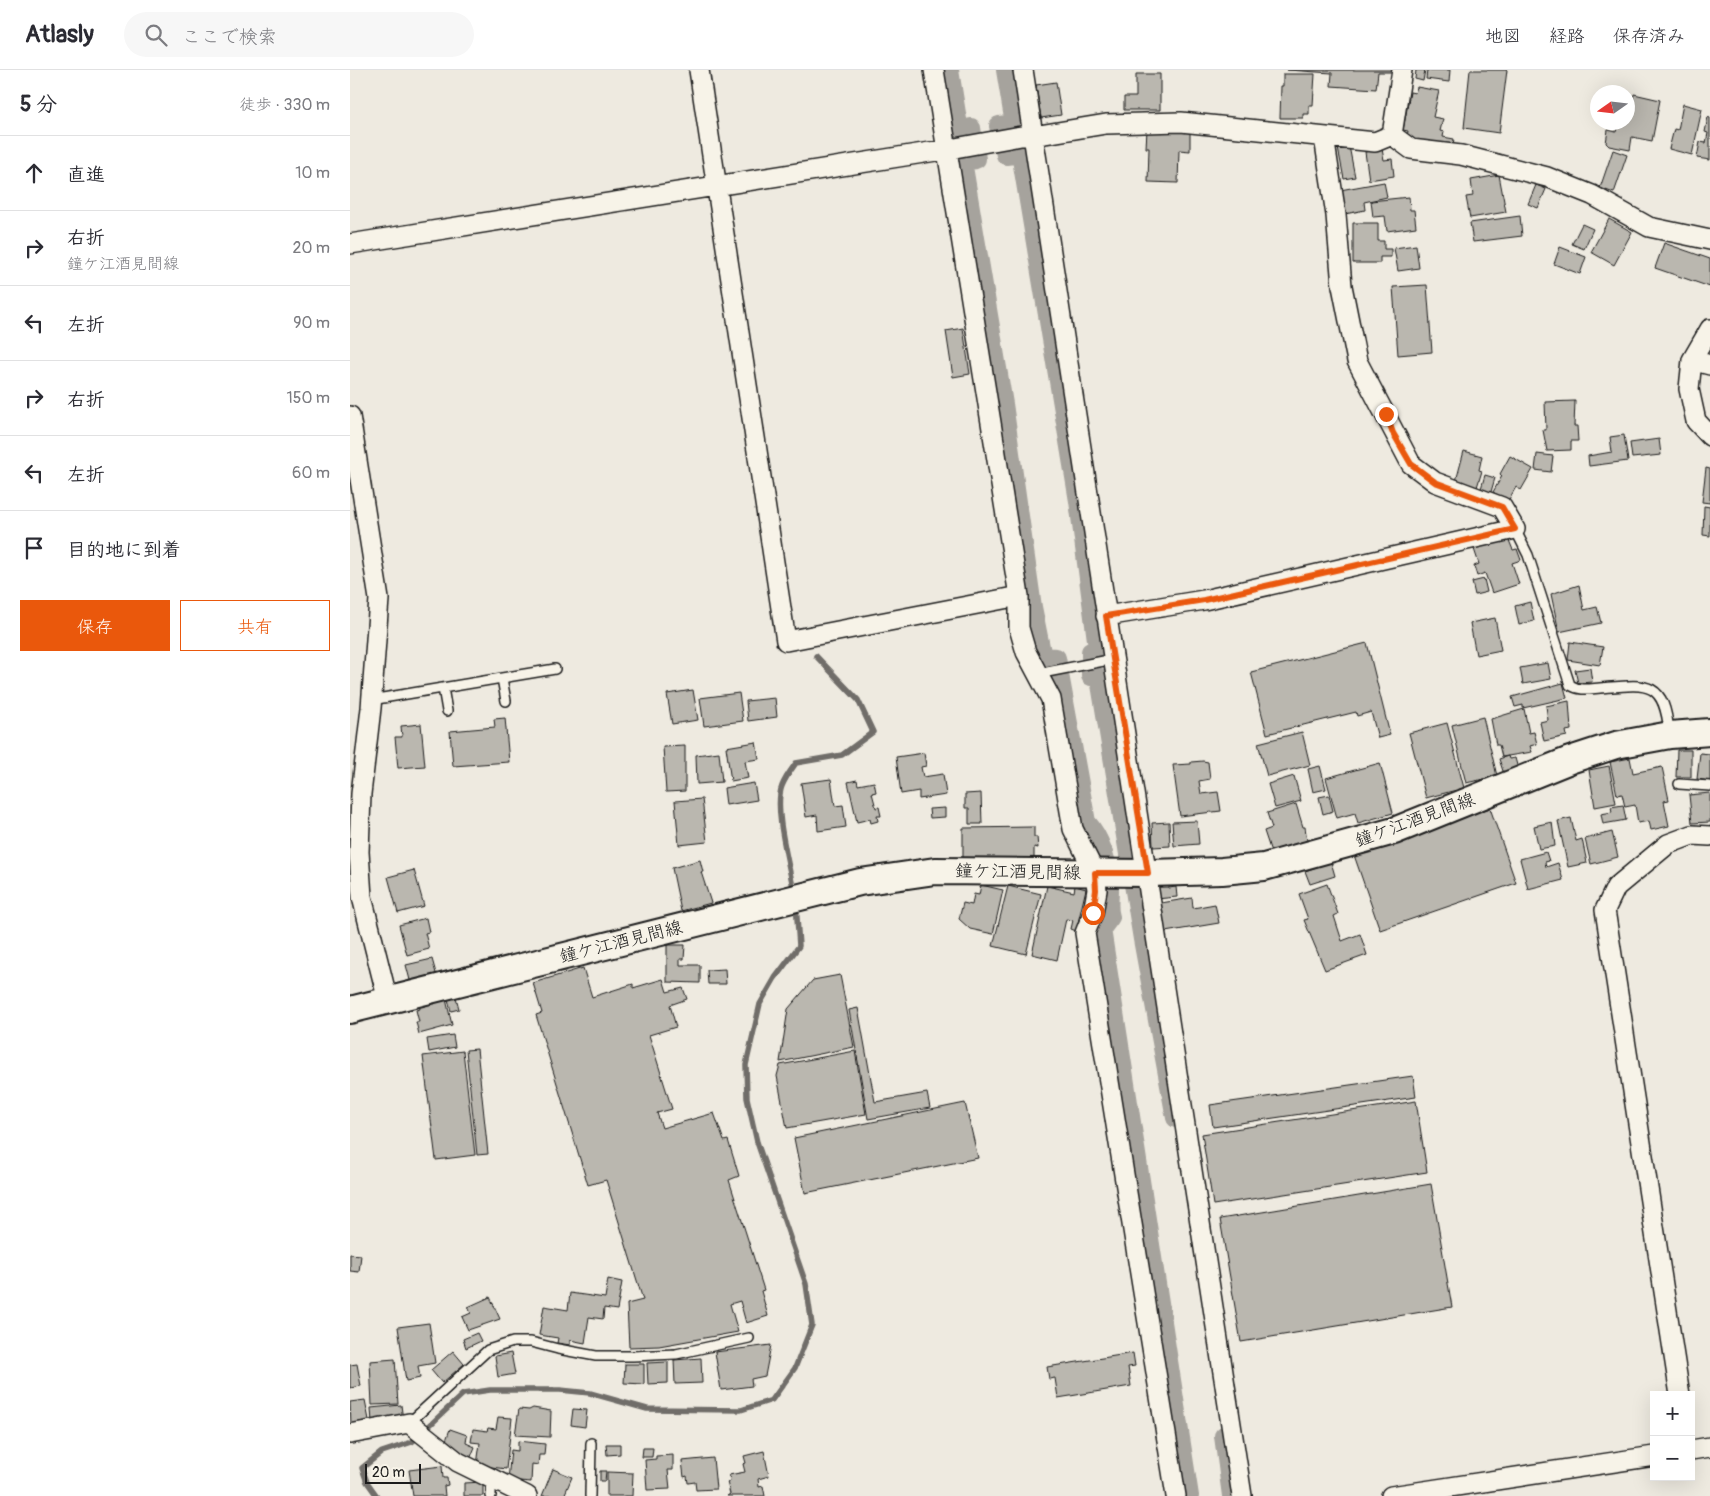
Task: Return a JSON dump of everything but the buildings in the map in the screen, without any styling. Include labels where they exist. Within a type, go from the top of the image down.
[{"type":"main road","name":"鐘ケ江酒見間線","points":[[350,1010],[860,882],[935,871],[1144,873],[1222,871],[1264,867],[1394,832],[1570,760],[1616,745],[1670,735],[1710,732]]},
{"type":"street","points":[[699,70],[786,641],[1019,596]]},
{"type":"street","points":[[934,70],[951,149],[1019,596],[1018,628],[1037,674],[1051,698],[1074,829],[1098,873],[1094,905],[1085,933],[1176,1496]]},
{"type":"street","points":[[1023,70],[1027,136],[1114,659],[1144,873],[1242,1496]]},
{"type":"street","points":[[1392,135],[1402,70]]},
{"type":"street","points":[[350,244],[1106,124],[1182,122],[1375,142],[1392,135]]},
{"type":"street","points":[[1392,135],[1411,149],[1461,155],[1548,177],[1592,196],[1649,227],[1710,240]]},
{"type":"street","points":[[1106,616],[1204,600],[1515,529],[1502,507],[1435,482],[1411,464],[1357,361],[1342,286],[1336,215],[1324,137]]},
{"type":"street","points":[[1710,329],[1701,362],[1689,389],[1696,421],[1710,436]]},
{"type":"street","points":[[350,416],[379,599],[372,700],[361,794],[359,852],[362,897],[388,1001]]},
{"type":"street","points":[[1679,1391],[1605,910],[1616,887],[1668,844],[1692,835],[1710,836]]},
{"type":"street","points":[[350,1434],[409,1423],[491,1488],[527,1496]]},
{"type":"street","points":[[1695,1449],[1710,1447]]},
{"type":"street","points":[[1391,1496],[1650,1457]]},
{"type":"lane","points":[[1515,529],[1528,555],[1570,685],[1579,690],[1634,685],[1653,689],[1662,698],[1667,712],[1670,735]]},
{"type":"lane","points":[[1037,674],[1114,659]]},
{"type":"lane","points":[[372,700],[555,669]]},
{"type":"lane","points":[[502,678],[506,701]]},
{"type":"lane","points":[[443,688],[447,711]]},
{"type":"lane","points":[[1679,784],[1710,786]]},
{"type":"lane","points":[[409,1423],[488,1350],[513,1342],[531,1342],[596,1356],[633,1356],[676,1354],[750,1338]]},
{"type":"lane","points":[[590,1496],[591,1443]]},
{"type":"waterway","points":[[949,70],[959,132],[971,128],[976,159],[962,161],[1003,404],[1032,607],[1042,657],[1056,658],[1086,822],[1100,845],[1107,871],[1110,917],[1101,929],[1189,1496]]},
{"type":"waterway","points":[[1006,70],[1015,124],[999,126],[1006,155],[1021,153],[1079,501],[1098,648],[1091,652],[1091,676],[1100,678],[1143,939],[1176,1118]]},
{"type":"waterway","points":[[794,893],[781,823],[780,796],[783,783],[796,763],[842,755],[873,732],[858,700],[816,656]]},
{"type":"waterway","points":[[377,1496],[367,1482],[362,1468],[382,1452],[412,1442],[463,1394],[490,1390],[560,1390],[590,1393],[647,1409],[741,1410],[772,1400],[795,1368],[812,1325],[806,1284],[757,1142],[747,1098],[746,1065],[760,1004],[775,978],[799,946],[796,904]]},
{"type":"waterway","points":[[1224,1436],[1232,1496]]},
{"type":"route","points":[[1093,913],[1096,890],[1095,873],[1148,873],[1106,616],[1204,600],[1515,529],[1502,507],[1435,482],[1411,464],[1393,433],[1386,414]]}]
